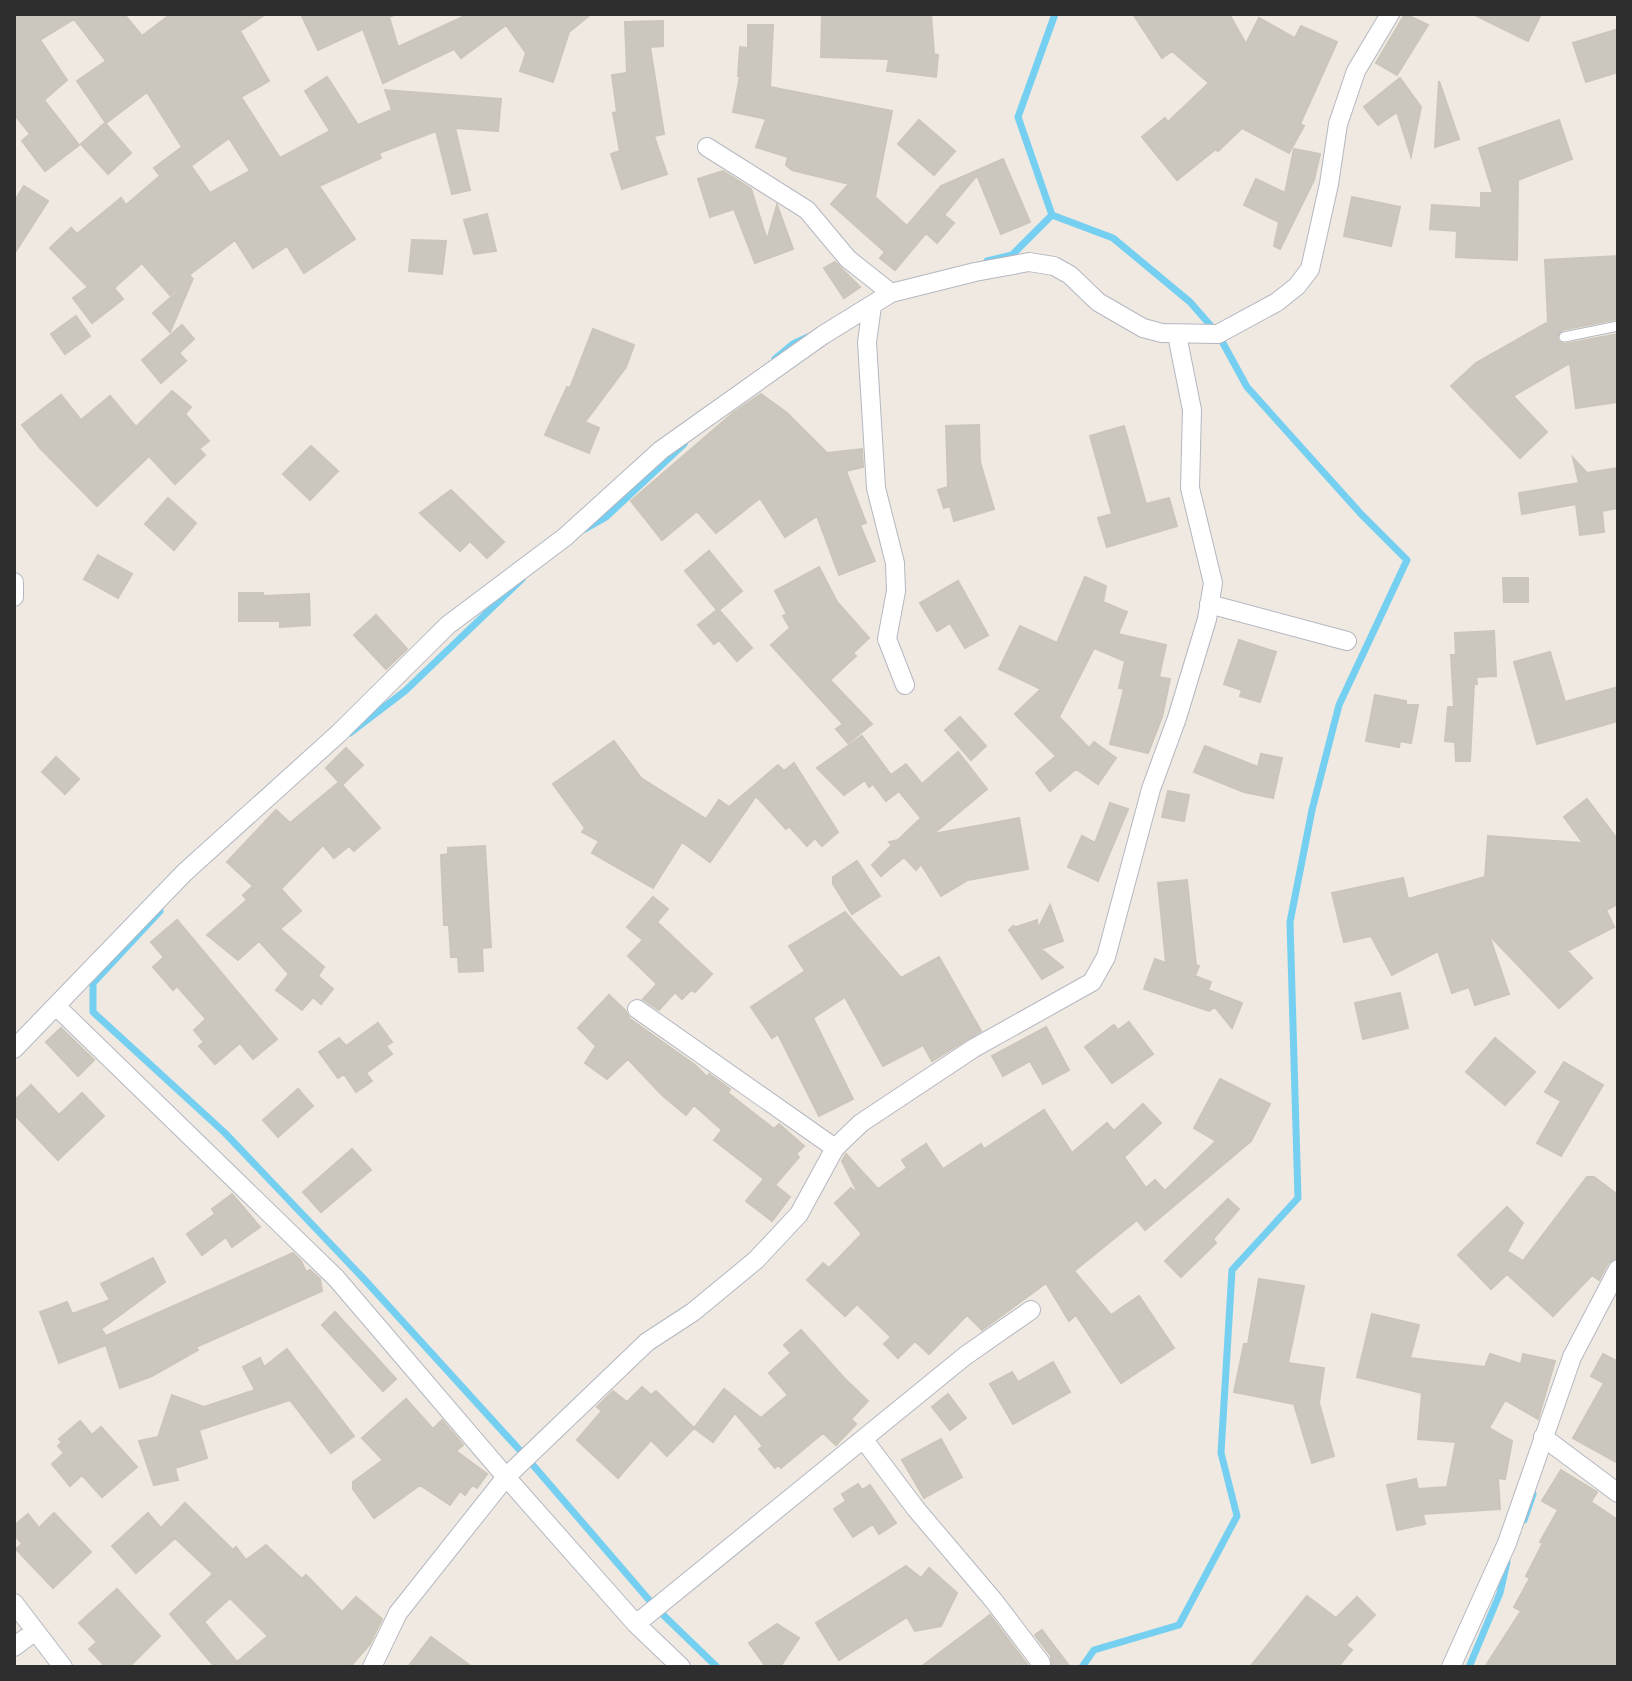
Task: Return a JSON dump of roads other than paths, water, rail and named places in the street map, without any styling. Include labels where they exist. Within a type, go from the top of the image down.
[{"type":"street","points":[[14,1049],[185,872],[338,734],[448,625],[565,537],[661,450],[823,335],[891,293],[1029,262],[1054,266],[1070,275],[1098,302],[1143,328],[1177,335],[1218,334],[1277,302],[1297,286],[1310,269],[1329,184],[1338,124],[1356,71],[1390,14]]},
{"type":"street","points":[[707,147],[807,210],[848,259],[891,293]]},
{"type":"street","points":[[872,306],[867,342],[876,488],[895,563],[896,591],[887,639],[905,685]]},
{"type":"street","points":[[372,1667],[398,1613],[506,1477],[647,1342],[693,1312],[756,1260],[799,1214],[835,1148],[861,1123],[974,1048],[1092,982],[1106,957],[1151,789],[1177,718],[1213,583],[1190,488],[1192,410],[1177,335]]},
{"type":"street","points":[[14,582],[14,597]]},
{"type":"street","points":[[1209,604],[1347,641]]},
{"type":"street","points":[[56,1006],[336,1278],[636,1624],[681,1667]]},
{"type":"street","points":[[637,1009],[835,1148]]},
{"type":"street","points":[[1451,1667],[1507,1543],[1572,1357],[1618,1269]]},
{"type":"street","points":[[636,1624],[965,1356],[1031,1310]]},
{"type":"street","points":[[1543,1437],[1618,1493]]},
{"type":"street","points":[[864,1440],[1041,1663]]},
{"type":"street","points":[[14,1603],[63,1667]]},
{"type":"street","points":[[14,1647],[34,1632]]},
{"type":"lane","points":[[1564,337],[1618,326]]},
{"type":"waterway","points":[[1055,14],[1018,117],[1052,215],[1113,238],[1190,302],[1218,334],[1247,387],[1361,514],[1407,560],[1339,705],[1312,810],[1290,922],[1298,1198],[1232,1270],[1221,1453],[1237,1516],[1179,1625],[1094,1650],[1082,1667]]},
{"type":"waterway","points":[[987,261],[1012,255],[1052,215]]},
{"type":"waterway","points":[[775,359],[793,344],[808,337]]},
{"type":"waterway","points":[[585,529],[606,517],[684,444]]},
{"type":"waterway","points":[[350,733],[405,691],[522,579]]},
{"type":"waterway","points":[[160,911],[93,983],[93,1012],[225,1133],[363,1278],[526,1457],[656,1608],[717,1667]]},
{"type":"waterway","points":[[1524,1520],[1533,1494]]},
{"type":"waterway","points":[[1469,1667],[1500,1593],[1507,1562]]}]
